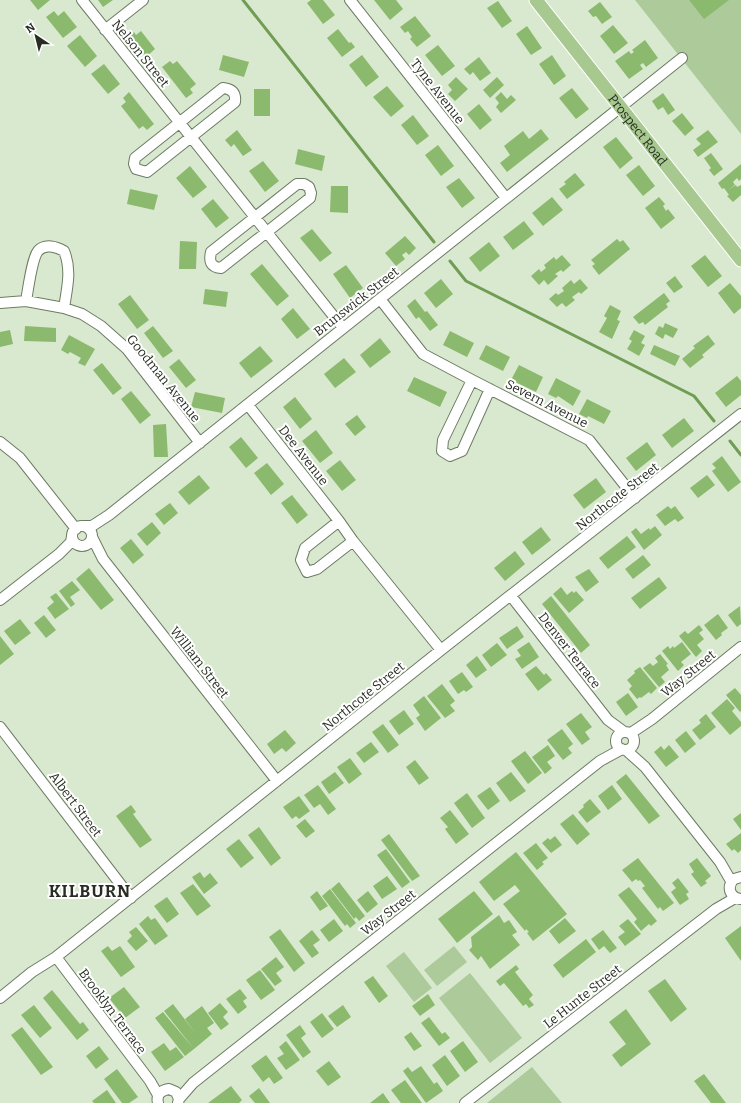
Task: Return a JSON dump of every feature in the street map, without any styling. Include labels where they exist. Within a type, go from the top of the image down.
[{"type":"main road","name":"Prospect Road","points":[[536,0],[741,260]]},
{"type":"street","name":"Nelson Street","points":[[82,0],[343,328]]},
{"type":"street","points":[[105,30],[143,0]]},
{"type":"street","name":"Tyne Avenue","points":[[350,0],[506,198]]},
{"type":"street","name":"Brunswick Street","points":[[0,600],[59,554],[78,536],[109,515],[200,443],[682,58]]},
{"type":"street","points":[[223,88],[234,92],[236,98],[235,102],[147,172],[136,169],[134,164],[135,158],[180,123],[223,88]]},
{"type":"street","points":[[297,184],[304,184],[309,187],[311,193],[310,198],[267,232],[221,268],[216,268],[211,264],[209,259],[211,252],[255,217],[297,184]]},
{"type":"street","points":[[26,301],[34,260],[38,250],[47,246],[57,247],[64,251],[70,274],[64,308]]},
{"type":"street","name":"Severn Avenue","points":[[380,299],[424,354],[589,440],[636,498]]},
{"type":"street","name":"Goodman Avenue","points":[[0,303],[26,301],[64,308],[82,314],[100,326],[127,349],[200,443]]},
{"type":"street","name":"Severn Avenue","points":[[472,380],[443,440],[442,451],[450,456],[462,451],[490,389]]},
{"type":"street","name":"Dee Avenue","points":[[248,404],[340,521],[353,541],[441,650]]},
{"type":"street","name":"Northcote Street","points":[[0,998],[32,972],[56,957],[131,898],[441,650],[741,414]]},
{"type":"street","name":"William Street","points":[[0,442],[20,458],[78,536],[103,559],[277,782]]},
{"type":"street","name":"Brunswick Street","points":[[78,536],[88,544],[92,536],[109,515]]},
{"type":"street","points":[[340,521],[305,548],[301,560],[307,572],[317,569],[353,541]]},
{"type":"street","name":"William Street","points":[[78,536],[90,529],[96,546],[103,559]]},
{"type":"street","name":"Denver Terrace","points":[[511,596],[720,862],[736,887]]},
{"type":"street","name":"Way Street","points":[[178,1098],[193,1083],[741,648]]},
{"type":"street","name":"Albert Street","points":[[0,727],[131,898]]},
{"type":"street","name":"Le Hunte Street","points":[[465,1103],[716,909],[736,887]]},
{"type":"street","name":"Brooklyn Terrace","points":[[56,957],[150,1081],[159,1099]]},
{"type":"street","points":[[159,1099],[169,1089],[178,1098]]},
{"type":"green space","points":[[635,0],[741,0],[741,134]]},
{"type":"green space","points":[[454,946],[467,962],[437,986],[424,970]]},
{"type":"green space","points":[[404,952],[432,988],[414,1002],[386,966]]},
{"type":"green space","points":[[470,973],[522,1038],[490,1063],[439,998]]},
{"type":"green space","points":[[532,1067],[562,1103],[487,1103]]},
{"type":"building","points":[[30,0],[50,0],[38,10]]},
{"type":"building","points":[[98,0],[113,0],[103,7]]},
{"type":"building","points":[[311,0],[323,0],[335,15],[323,24],[307,3]]},
{"type":"building","points":[[374,0],[396,0],[403,9],[390,20]]},
{"type":"building","points":[[689,0],[729,0],[704,19]]},
{"type":"building","points":[[498,1],[512,21],[502,28],[487,8]]},
{"type":"building","points":[[600,2],[612,17],[602,24],[596,16],[593,17],[588,11]]},
{"type":"building","points":[[54,11],[58,16],[64,11],[77,27],[63,38],[46,17]]},
{"type":"building","points":[[415,16],[431,36],[417,47],[410,39],[412,37],[408,31],[405,33],[400,27]]},
{"type":"building","points":[[613,25],[628,43],[614,54],[600,36]]},
{"type":"building","points":[[527,26],[542,48],[531,55],[516,34]]},
{"type":"building","points":[[338,29],[349,43],[351,42],[355,47],[342,57],[327,38]]},
{"type":"building","points":[[141,31],[155,49],[146,57],[128,36],[134,32],[136,35]]},
{"type":"building","points":[[80,35],[97,56],[85,67],[67,46]]},
{"type":"building","points":[[645,40],[658,58],[646,67],[643,63],[640,65],[643,69],[629,79],[615,61],[629,51],[631,54],[634,52],[632,50]]},
{"type":"building","points":[[438,45],[455,66],[442,76],[425,55]]},
{"type":"building","points":[[223,55],[249,62],[244,77],[219,70]]},
{"type":"building","points":[[362,55],[379,77],[366,87],[349,65]]},
{"type":"building","points":[[552,55],[566,76],[554,85],[539,64]]},
{"type":"building","points":[[479,57],[491,73],[480,81],[473,72],[470,75],[464,69]]},
{"type":"building","points":[[170,61],[173,64],[177,61],[196,84],[190,89],[193,93],[186,98],[162,67]]},
{"type":"building","points":[[104,64],[120,84],[108,94],[91,74]]},
{"type":"building","points":[[456,77],[468,89],[455,101],[448,94],[452,90],[448,85]]},
{"type":"building","points":[[497,77],[504,85],[490,98],[483,90]]},
{"type":"building","points":[[387,86],[404,106],[391,117],[373,97]]},
{"type":"building","points":[[572,88],[589,109],[576,119],[559,98]]},
{"type":"building","points":[[254,89],[270,89],[270,116],[254,116]]},
{"type":"building","points":[[129,92],[154,124],[147,130],[143,126],[139,129],[121,106],[126,102],[123,98]]},
{"type":"building","points":[[501,92],[507,99],[511,95],[516,100],[501,113],[496,107],[499,103],[495,98]]},
{"type":"building","points":[[663,93],[675,110],[668,115],[663,107],[658,110],[652,101]]},
{"type":"building","points":[[479,104],[492,120],[480,130],[467,114]]},
{"type":"building","points":[[682,113],[694,128],[685,136],[672,121]]},
{"type":"building","points":[[413,115],[429,136],[417,145],[401,125]]},
{"type":"building","points":[[541,129],[549,139],[507,172],[500,163],[510,155],[504,146],[523,131],[529,139]]},
{"type":"building","points":[[237,130],[252,150],[243,156],[234,144],[231,147],[225,140]]},
{"type":"building","points":[[708,130],[718,142],[698,157],[693,150],[701,144],[696,139]]},
{"type":"building","points":[[616,137],[633,158],[620,169],[603,147]]},
{"type":"building","points":[[438,145],[454,166],[441,176],[425,155]]},
{"type":"building","points":[[298,149],[325,156],[322,171],[295,164]]},
{"type":"building","points":[[711,153],[723,169],[714,176],[709,170],[711,168],[704,158]]},
{"type":"building","points":[[263,161],[279,181],[265,192],[249,171]]},
{"type":"building","points":[[741,164],[741,179],[739,181],[737,178],[733,182],[735,185],[728,190],[736,185],[737,187],[741,185],[741,195],[733,202],[727,196],[729,195],[724,188],[722,189],[718,183]]},
{"type":"building","points":[[639,165],[655,186],[643,196],[626,175]]},
{"type":"building","points":[[190,166],[207,187],[193,198],[176,178]]},
{"type":"building","points":[[575,173],[585,185],[567,199],[559,189],[566,184],[564,182]]},
{"type":"building","points":[[459,178],[475,198],[462,208],[446,187]]},
{"type":"building","points":[[331,186],[348,186],[348,213],[330,212]]},
{"type":"building","points":[[130,189],[158,195],[154,210],[127,204]]},
{"type":"building","points":[[552,197],[563,210],[543,226],[532,213]]},
{"type":"building","points":[[659,197],[665,204],[663,206],[666,211],[668,209],[675,218],[661,229],[645,208]]},
{"type":"building","points":[[213,199],[229,218],[216,228],[201,209]]},
{"type":"building","points":[[524,221],[534,234],[513,250],[503,237]]},
{"type":"building","points":[[312,229],[332,253],[320,262],[300,238]]},
{"type":"building","points":[[405,236],[416,248],[409,255],[406,252],[402,255],[405,259],[396,266],[385,253]]},
{"type":"building","points":[[617,239],[620,242],[623,240],[630,249],[599,275],[592,266],[595,264],[591,260]]},
{"type":"building","points":[[180,241],[197,242],[196,269],[179,269]]},
{"type":"building","points":[[489,242],[500,256],[480,272],[469,258]]},
{"type":"building","points":[[562,255],[571,265],[563,272],[561,270],[555,274],[558,276],[548,285],[544,280],[539,285],[531,276],[539,269],[541,272],[546,268],[544,265],[554,257],[556,260]]},
{"type":"building","points":[[705,255],[722,276],[708,287],[691,266]]},
{"type":"building","points":[[262,264],[289,296],[277,306],[250,274]]},
{"type":"building","points":[[346,265],[363,288],[350,298],[333,274]]},
{"type":"building","points":[[675,276],[683,287],[674,293],[666,283]]},
{"type":"building","points":[[441,279],[453,294],[436,308],[424,293]]},
{"type":"building","points":[[580,279],[588,288],[581,294],[579,292],[572,297],[575,300],[566,307],[562,303],[557,307],[549,299],[556,293],[558,295],[564,291],[562,288],[571,280],[574,284]]},
{"type":"building","points":[[730,283],[741,296],[741,308],[734,314],[718,293]]},
{"type":"building","points":[[205,289],[228,292],[226,307],[203,304]]},
{"type":"building","points":[[664,293],[670,301],[666,304],[668,307],[645,325],[643,322],[639,324],[633,317]]},
{"type":"building","points":[[130,295],[149,320],[137,329],[118,304]]},
{"type":"building","points":[[415,299],[438,325],[430,331],[419,317],[416,319],[407,306]]},
{"type":"building","points":[[610,305],[621,311],[617,320],[620,321],[612,339],[599,332],[607,318],[604,316]]},
{"type":"building","points":[[293,308],[310,329],[297,339],[281,319]]},
{"type":"building","points":[[665,323],[678,329],[673,338],[665,334],[663,339],[655,334],[659,326],[663,328]]},
{"type":"building","points":[[25,326],[56,328],[56,342],[24,341]]},
{"type":"building","points":[[153,326],[173,351],[163,358],[144,333]]},
{"type":"building","points":[[10,330],[13,344],[0,347],[0,332]]},
{"type":"building","points":[[634,330],[645,336],[641,343],[645,345],[639,356],[627,349],[632,341],[629,339]]},
{"type":"building","points":[[450,331],[474,343],[467,357],[443,345]]},
{"type":"building","points":[[69,335],[95,349],[85,366],[78,363],[81,358],[70,352],[68,354],[61,350]]},
{"type":"building","points":[[708,335],[715,344],[702,355],[704,357],[690,368],[682,359],[695,348],[693,346]]},
{"type":"building","points":[[380,338],[391,352],[370,368],[360,355]]},
{"type":"building","points":[[486,345],[510,357],[503,371],[479,359]]},
{"type":"building","points":[[654,345],[680,356],[675,366],[650,354]]},
{"type":"building","points":[[260,346],[273,361],[251,378],[239,363]]},
{"type":"building","points":[[344,358],[356,372],[335,388],[324,374]]},
{"type":"building","points":[[179,359],[196,380],[186,388],[169,367]]},
{"type":"building","points":[[102,363],[122,388],[113,395],[93,370]]},
{"type":"building","points":[[519,365],[543,377],[536,392],[511,380]]},
{"type":"building","points":[[737,376],[741,381],[741,395],[726,407],[715,393]]},
{"type":"building","points":[[414,377],[447,392],[440,407],[407,391]]},
{"type":"building","points":[[556,378],[581,391],[573,406],[558,396],[556,398],[548,394]]},
{"type":"building","points":[[131,391],[151,415],[140,424],[121,399]]},
{"type":"building","points":[[195,392],[225,398],[222,413],[191,407]]},
{"type":"building","points":[[295,397],[312,419],[300,429],[283,407]]},
{"type":"building","points":[[587,399],[611,411],[604,424],[588,416],[587,418],[579,414]]},
{"type":"building","points":[[357,415],[366,427],[355,436],[345,424]]},
{"type":"building","points":[[684,418],[694,431],[672,448],[662,435]]},
{"type":"building","points":[[166,424],[168,457],[154,457],[153,425]]},
{"type":"building","points":[[316,430],[333,453],[320,463],[302,441]]},
{"type":"building","points":[[241,437],[258,458],[246,468],[229,447]]},
{"type":"building","points":[[647,442],[656,455],[636,471],[626,458]]},
{"type":"building","points":[[722,456],[741,482],[728,492],[712,471],[716,468],[712,464]]},
{"type":"building","points":[[340,460],[356,480],[342,491],[326,471]]},
{"type":"building","points":[[267,463],[284,484],[271,495],[254,473]]},
{"type":"building","points":[[199,475],[210,488],[189,505],[178,492]]},
{"type":"building","points":[[707,475],[715,485],[698,498],[690,488]]},
{"type":"building","points":[[596,478],[606,492],[584,509],[573,495]]},
{"type":"building","points":[[292,495],[308,515],[297,524],[281,503]]},
{"type":"building","points":[[170,503],[178,513],[164,525],[155,514]]},
{"type":"building","points":[[668,506],[671,509],[675,506],[684,518],[678,522],[675,519],[665,526],[656,515]]},
{"type":"building","points":[[152,522],[161,533],[147,546],[137,534]]},
{"type":"building","points":[[655,526],[662,535],[644,550],[631,532],[636,528],[641,534],[649,528],[650,530]]},
{"type":"building","points":[[541,527],[551,540],[532,555],[522,542]]},
{"type":"building","points":[[627,536],[636,547],[608,569],[599,558]]},
{"type":"building","points":[[131,539],[144,555],[133,564],[120,548]]},
{"type":"building","points":[[515,551],[525,564],[505,581],[494,568]]},
{"type":"building","points":[[643,555],[651,565],[633,579],[625,569]]},
{"type":"building","points":[[89,568],[114,600],[101,610],[76,579]]},
{"type":"building","points":[[589,569],[599,582],[586,592],[575,577]]},
{"type":"building","points":[[659,577],[667,588],[640,609],[631,598]]},
{"type":"building","points":[[72,581],[80,590],[70,597],[75,604],[71,607],[59,591]]},
{"type":"building","points":[[561,587],[567,595],[572,591],[574,593],[576,591],[584,600],[569,613],[553,594]]},
{"type":"building","points":[[56,593],[69,609],[55,619],[47,608],[54,602],[50,597]]},
{"type":"building","points":[[551,596],[590,645],[581,653],[542,604]]},
{"type":"building","points":[[740,606],[741,624],[737,627],[728,615]]},
{"type":"building","points":[[718,614],[728,628],[721,633],[722,635],[716,640],[704,625]]},
{"type":"building","points":[[44,615],[56,630],[46,638],[34,623]]},
{"type":"building","points":[[20,619],[31,633],[15,645],[4,631]]},
{"type":"building","points":[[699,625],[703,630],[699,633],[704,639],[697,645],[702,651],[696,657],[679,636],[685,631],[688,634]]},
{"type":"building","points":[[517,626],[524,637],[507,649],[499,638]]},
{"type":"building","points":[[0,636],[14,654],[0,665]]},
{"type":"building","points":[[529,642],[539,657],[522,669],[515,659],[521,656],[517,650]]},
{"type":"building","points":[[682,642],[691,654],[681,662],[684,665],[678,671],[662,651],[668,646],[670,649],[673,646],[674,648]]},
{"type":"building","points":[[497,643],[507,655],[491,667],[482,655]]},
{"type":"building","points":[[660,654],[668,664],[666,665],[669,670],[661,677],[665,682],[659,687],[643,668],[650,663],[653,666],[658,662],[655,658]]},
{"type":"building","points":[[477,656],[487,670],[476,678],[466,665]]},
{"type":"building","points":[[536,666],[544,675],[546,673],[552,680],[538,691],[525,674]]},
{"type":"building","points":[[640,667],[657,688],[651,694],[649,692],[637,699],[629,689],[632,686],[627,680],[635,673],[634,671]]},
{"type":"building","points":[[462,672],[473,687],[466,692],[464,690],[458,694],[449,681]]},
{"type":"building","points":[[442,684],[455,701],[450,705],[455,711],[445,718],[427,696]]},
{"type":"building","points":[[735,688],[741,695],[740,712],[726,695]]},
{"type":"building","points":[[628,693],[638,707],[626,716],[616,702]]},
{"type":"building","points":[[424,696],[441,718],[425,731],[416,718],[420,715],[413,705]]},
{"type":"building","points":[[727,699],[735,708],[732,711],[741,722],[741,726],[730,735],[711,713]]},
{"type":"building","points":[[404,710],[414,724],[399,735],[389,721]]},
{"type":"building","points":[[581,713],[592,727],[585,732],[590,739],[582,745],[566,724]]},
{"type":"building","points":[[706,714],[716,727],[700,740],[692,730],[701,723],[699,720]]},
{"type":"building","points":[[383,724],[399,745],[388,753],[372,732]]},
{"type":"building","points":[[562,729],[573,744],[568,748],[572,753],[563,760],[547,740]]},
{"type":"building","points":[[285,730],[296,743],[286,752],[282,748],[274,754],[267,744]]},
{"type":"building","points":[[686,731],[696,744],[685,753],[675,740]]},
{"type":"building","points":[[371,742],[379,752],[364,763],[356,753]]},
{"type":"building","points":[[548,745],[555,756],[547,762],[552,768],[545,774],[532,757]]},
{"type":"building","points":[[669,745],[679,757],[666,767],[654,752],[661,746],[664,750]]},
{"type":"building","points":[[525,751],[542,773],[528,784],[511,761]]},
{"type":"building","points":[[350,758],[362,774],[349,784],[337,767]]},
{"type":"building","points":[[415,760],[429,778],[419,785],[406,767]]},
{"type":"building","points":[[335,772],[344,783],[329,794],[321,782]]},
{"type":"building","points":[[511,772],[526,791],[510,802],[496,783]]},
{"type":"building","points":[[626,774],[660,816],[649,824],[616,782]]},
{"type":"building","points":[[318,785],[336,809],[328,815],[320,804],[314,808],[304,795]]},
{"type":"building","points":[[612,785],[622,799],[608,810],[598,796]]},
{"type":"building","points":[[490,787],[500,801],[488,810],[477,796]]},
{"type":"building","points":[[467,793],[485,818],[472,828],[454,803]]},
{"type":"building","points":[[299,796],[310,811],[299,819],[296,816],[292,819],[283,807]]},
{"type":"building","points":[[590,799],[601,812],[587,823],[578,812]]},
{"type":"building","points":[[131,805],[136,812],[133,814],[152,840],[140,848],[116,816]]},
{"type":"building","points":[[450,810],[469,834],[456,844],[445,829],[448,827],[440,818]]},
{"type":"building","points":[[741,813],[741,830],[733,819]]},
{"type":"building","points":[[573,814],[590,834],[577,845],[560,824]]},
{"type":"building","points":[[305,819],[315,831],[306,838],[296,826]]},
{"type":"building","points":[[259,827],[281,858],[271,866],[248,835]]},
{"type":"building","points":[[741,833],[741,850],[738,853],[734,849],[732,851],[726,844]]},
{"type":"building","points":[[389,834],[420,876],[412,881],[381,840]]},
{"type":"building","points":[[555,836],[562,845],[551,853],[542,843],[548,838],[550,840]]},
{"type":"building","points":[[239,839],[254,858],[241,868],[226,849]]},
{"type":"building","points":[[536,843],[548,858],[542,862],[544,864],[537,870],[523,853]]},
{"type":"building","points":[[386,849],[410,882],[402,888],[377,855]]},
{"type":"building","points":[[516,852],[567,914],[533,941],[527,933],[529,932],[526,929],[525,931],[503,904],[520,891],[515,885],[494,901],[479,882]]},
{"type":"building","points":[[638,858],[674,903],[663,911],[660,907],[658,909],[642,888],[645,886],[640,880],[638,881],[636,879],[632,882],[622,870]]},
{"type":"building","points":[[697,858],[711,876],[705,881],[707,883],[701,887],[691,874],[694,872],[689,864]]},
{"type":"building","points":[[200,872],[204,878],[210,873],[218,883],[204,894],[192,877]]},
{"type":"building","points":[[387,876],[397,889],[382,899],[373,886]]},
{"type":"building","points":[[678,878],[689,892],[686,894],[689,899],[680,905],[671,892],[676,888],[672,883]]},
{"type":"building","points":[[339,882],[365,916],[359,921],[356,917],[354,919],[331,889]]},
{"type":"building","points":[[193,884],[211,906],[197,916],[180,893]]},
{"type":"building","points":[[629,887],[657,921],[651,926],[649,924],[641,931],[634,922],[637,919],[618,895]]},
{"type":"building","points":[[330,889],[356,923],[350,928],[347,924],[345,926],[322,896]]},
{"type":"building","points":[[317,891],[328,906],[320,911],[310,897]]},
{"type":"building","points":[[368,891],[378,904],[367,913],[357,900]]},
{"type":"building","points":[[474,891],[493,914],[457,943],[438,919]]},
{"type":"building","points":[[167,897],[179,914],[167,923],[154,906]]},
{"type":"building","points":[[499,915],[504,923],[509,920],[517,932],[512,935],[520,945],[490,969],[481,956],[478,960],[469,950],[472,947],[471,937]]},
{"type":"building","points":[[148,916],[151,920],[155,918],[168,936],[155,945],[139,924]]},
{"type":"building","points":[[565,918],[576,931],[559,944],[549,931]]},
{"type":"building","points":[[334,919],[343,931],[329,942],[320,930]]},
{"type":"building","points":[[628,919],[641,934],[625,946],[618,937],[625,932],[619,926]]},
{"type":"building","points":[[741,926],[741,961],[725,938]]},
{"type":"building","points":[[136,927],[148,941],[136,951],[127,941],[132,936],[129,932]]},
{"type":"building","points":[[280,929],[305,963],[294,972],[269,937]]},
{"type":"building","points":[[312,930],[320,940],[313,945],[319,953],[312,958],[299,941]]},
{"type":"building","points":[[603,930],[617,948],[610,953],[604,946],[599,950],[591,939]]},
{"type":"building","points":[[586,939],[596,952],[563,978],[553,965]]},
{"type":"building","points":[[108,946],[112,951],[120,946],[135,967],[121,977],[101,951]]},
{"type":"building","points":[[276,957],[284,967],[276,973],[282,981],[275,986],[261,969]]},
{"type":"building","points":[[516,965],[519,969],[515,972],[533,995],[529,999],[534,1005],[529,1008],[526,1004],[523,1006],[504,983],[500,986],[496,981]]},
{"type":"building","points":[[260,970],[275,990],[261,1000],[246,980]]},
{"type":"building","points":[[373,976],[388,996],[379,1003],[364,982]]},
{"type":"building","points":[[665,979],[687,1009],[671,1022],[648,991]]},
{"type":"building","points":[[124,987],[140,1007],[125,1018],[109,998]]},
{"type":"building","points":[[240,989],[247,998],[243,1001],[247,1007],[238,1014],[226,999]]},
{"type":"building","points":[[52,990],[80,1024],[83,1022],[89,1030],[77,1040],[43,998]]},
{"type":"building","points":[[428,994],[435,1005],[420,1016],[412,1006]]},
{"type":"building","points":[[220,1003],[228,1012],[223,1017],[229,1024],[221,1030],[208,1013]]},
{"type":"building","points":[[173,1004],[196,1034],[185,1019],[202,1006],[214,1023],[207,1028],[212,1034],[194,1049],[164,1011]]},
{"type":"building","points":[[34,1005],[52,1028],[40,1038],[21,1015]]},
{"type":"building","points":[[343,1005],[351,1017],[337,1027],[328,1016]]},
{"type":"building","points":[[626,1009],[651,1044],[621,1067],[612,1055],[626,1044],[609,1022]]},
{"type":"building","points":[[163,1012],[194,1049],[185,1056],[155,1018]]},
{"type":"building","points":[[322,1013],[334,1029],[322,1038],[310,1022]]},
{"type":"building","points":[[429,1017],[442,1034],[445,1032],[450,1038],[439,1046],[421,1023]]},
{"type":"building","points":[[300,1025],[306,1034],[301,1038],[311,1052],[303,1058],[286,1035]]},
{"type":"building","points":[[22,1027],[53,1067],[41,1075],[11,1035]]},
{"type":"building","points":[[411,1032],[422,1046],[414,1051],[404,1037]]},
{"type":"building","points":[[286,1041],[300,1060],[286,1070],[277,1058],[284,1054],[279,1047]]},
{"type":"building","points":[[463,1041],[478,1062],[465,1072],[450,1051]]},
{"type":"building","points":[[164,1043],[170,1051],[176,1047],[184,1057],[165,1071],[151,1052]]},
{"type":"building","points":[[99,1046],[109,1059],[96,1069],[86,1056]]},
{"type":"building","points":[[266,1055],[283,1078],[274,1084],[269,1077],[263,1082],[251,1066]]},
{"type":"building","points":[[445,1055],[460,1076],[447,1086],[432,1065]]},
{"type":"building","points":[[329,1061],[341,1077],[328,1086],[316,1071]]},
{"type":"building","points":[[421,1066],[434,1084],[437,1082],[443,1091],[426,1103],[403,1071],[408,1067],[412,1072]]},
{"type":"building","points":[[117,1069],[138,1097],[129,1103],[122,1103],[104,1079]]},
{"type":"building","points":[[704,1074],[726,1103],[711,1103],[694,1081]]},
{"type":"building","points":[[405,1080],[422,1103],[401,1103],[391,1090]]},
{"type":"building","points":[[231,1086],[242,1100],[239,1103],[208,1103]]},
{"type":"building","points":[[259,1088],[270,1103],[255,1103],[249,1096]]},
{"type":"building","points":[[107,1090],[116,1103],[94,1103],[92,1101]]},
{"type":"building","points":[[383,1093],[390,1103],[370,1103]]},
{"type":"waterway","points":[[243,0],[434,242]]},
{"type":"waterway","points":[[450,261],[466,281],[694,396],[714,421]]},
{"type":"waterway","points":[[730,441],[741,455]]},
{"type":"district","name":"KILBURN","points":[[90,891]]}]
